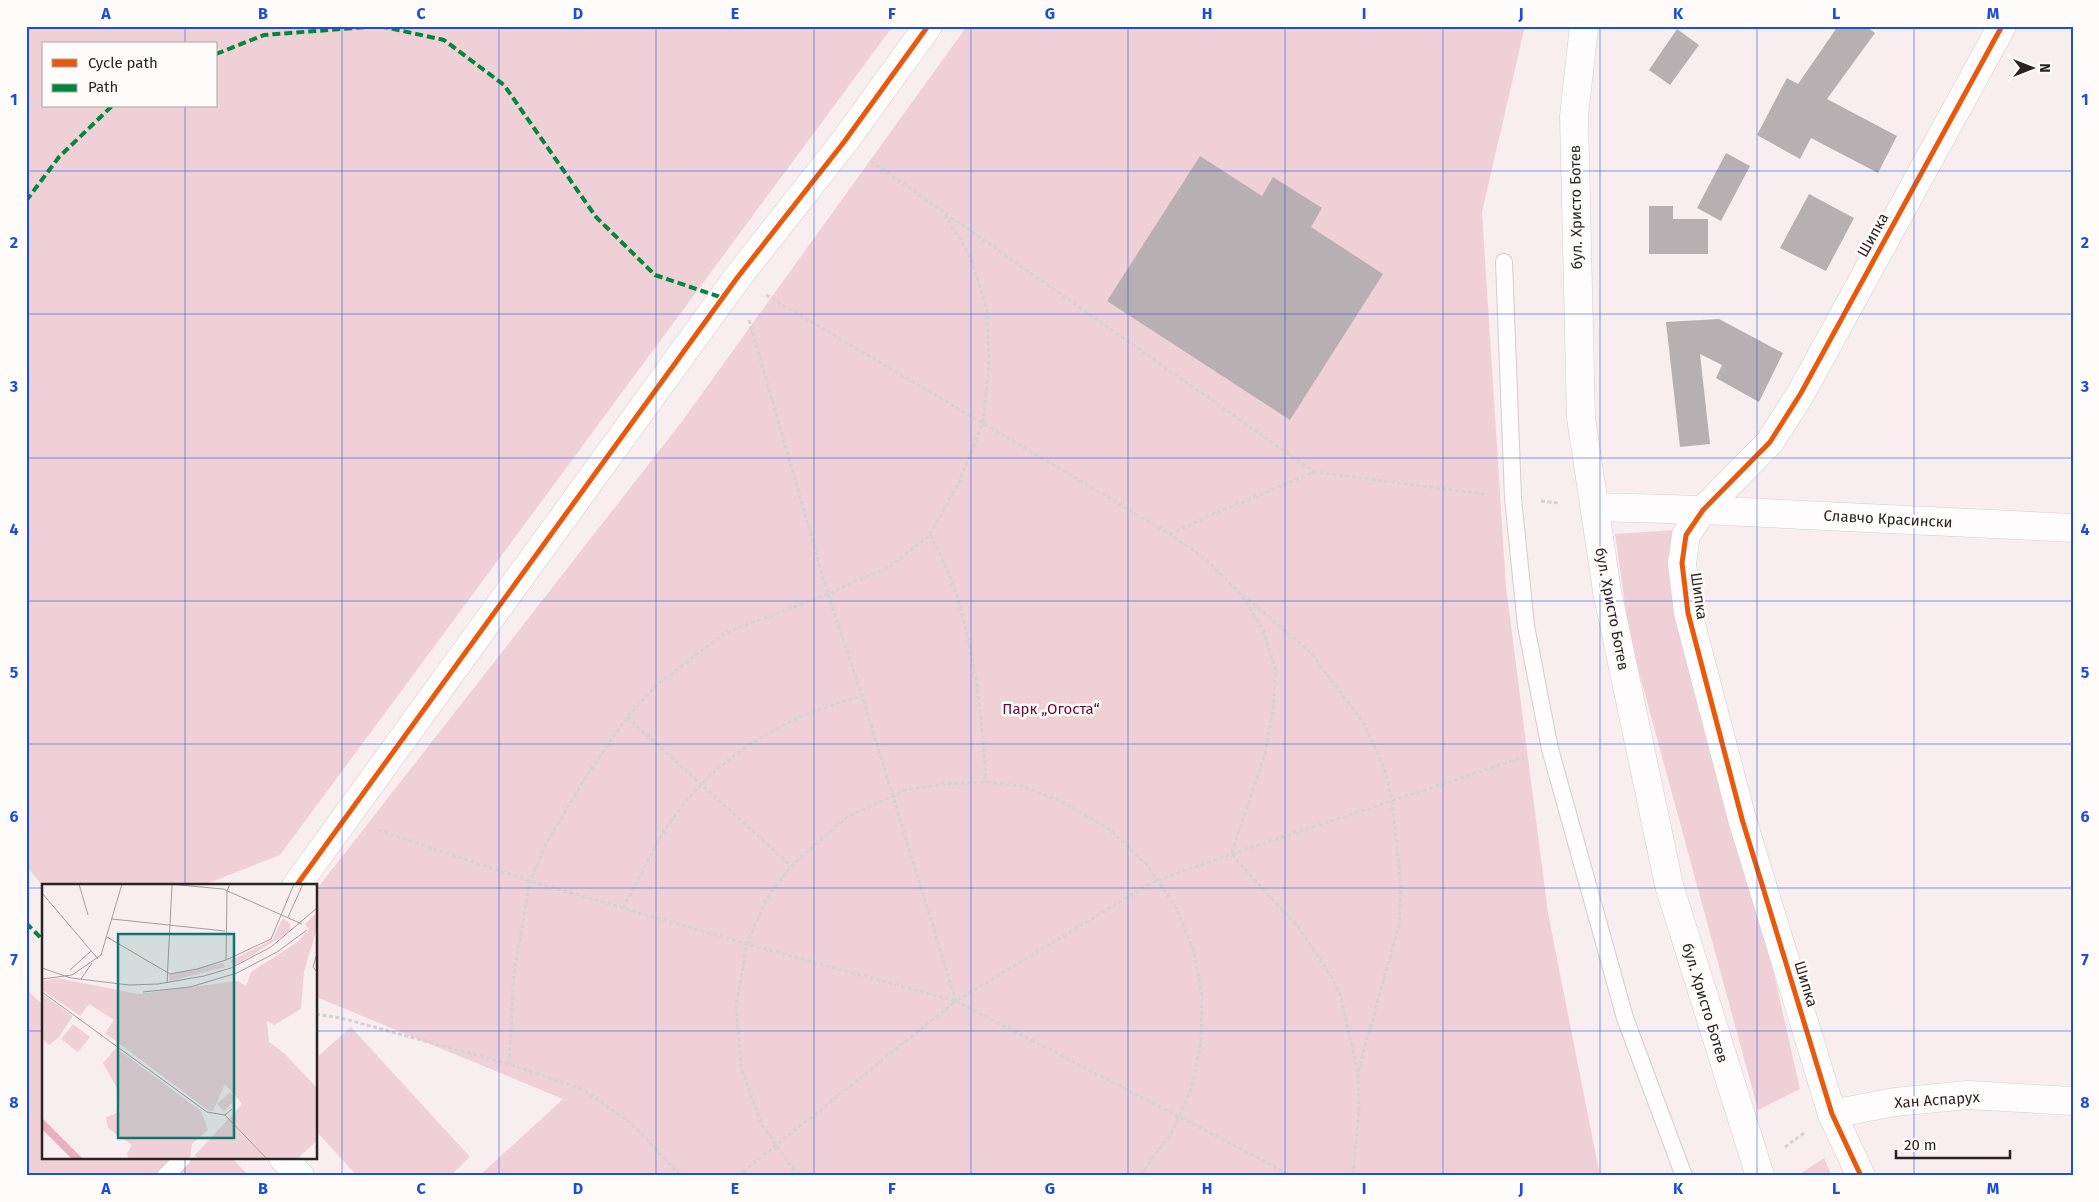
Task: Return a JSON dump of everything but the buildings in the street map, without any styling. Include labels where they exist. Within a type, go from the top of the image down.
[{"type":"street","points":[[297,884],[737,278],[844,142],[928,26]]},
{"type":"street","name":"бул. Христо Ботев","points":[[1584,26],[1574,116],[1581,418],[1594,507],[1607,591],[1669,886],[1758,1172]]},
{"type":"street","name":"Шипка","points":[[1861,1176],[1832,1114],[1742,819],[1688,613],[1682,563],[1686,535],[1703,510],[1770,442],[1801,392],[2002,26]]},
{"type":"street","name":"Славчо Красински","points":[[1594,507],[1703,510],[2073,528]]},
{"type":"street","name":"Хан Аспарух","points":[[1832,1114],[1895,1102],[1968,1095],[2073,1101]]},
{"type":"street","points":[[285,1160],[300,1176]]},
{"type":"lane","points":[[1504,262],[1513,498],[1526,626],[1550,749],[1625,1018],[1684,1176]]},
{"type":"lane","points":[[165,1176],[181,1160]]},
{"type":"path","points":[[844,142],[1314,472],[1594,507]]},
{"type":"path","points":[[509,1064],[514,973],[530,881],[546,844],[582,784],[627,717],[658,684],[724,634],[828,594],[890,567],[930,535],[959,482],[983,423],[989,366],[987,310],[971,258],[942,210]]},
{"type":"path","points":[[737,278],[1170,534],[1208,560],[1239,592],[1311,653],[1365,725],[1386,774],[1392,801],[1401,886],[1399,925],[1358,1072]]},
{"type":"path","points":[[737,278],[828,594],[862,696],[956,1001]]},
{"type":"path","points":[[1170,534],[1314,472]]},
{"type":"path","points":[[930,535],[939,551],[958,600],[980,705],[986,782]]},
{"type":"path","points":[[1231,854],[1265,754],[1274,710],[1276,671],[1263,629],[1239,592]]},
{"type":"path","points":[[623,908],[653,850],[673,818],[700,785],[745,747],[772,730],[830,705],[862,696]]},
{"type":"path","points":[[627,717],[791,866]]},
{"type":"path","points":[[738,1176],[956,1001],[1143,888],[1231,854],[1550,749]]},
{"type":"path","points":[[798,1176],[762,1125],[741,1067],[736,1005],[747,944],[767,898],[791,866],[847,817],[906,790],[942,784],[986,782],[1022,786],[1065,803],[1109,829],[1147,865],[1176,908],[1194,951],[1202,996],[1201,1042],[1192,1088],[1173,1130],[1140,1176]]},
{"type":"path","points":[[345,818],[530,881],[747,944],[956,1001],[1292,1176]]},
{"type":"path","points":[[1231,854],[1299,928],[1331,976],[1340,994],[1358,1072],[1359,1111],[1354,1176]]},
{"type":"path","points":[[318,1014],[340,1018],[509,1064],[584,1090],[633,1125],[681,1176]]},
{"type":"path","points":[[1758,1172],[1832,1114]]},
{"type":"green space","points":[[26,26],[893,26],[280,855],[206,884],[42,885],[26,866]]},
{"type":"green space","name":"Парк „Огоста“","points":[[967,26],[1525,26],[1482,212],[1506,587],[1548,913],[1600,1176],[479,1176],[563,1099],[318,998],[318,887],[680,424]]},
{"type":"green space","points":[[1674,530],[1800,1089],[1758,1110],[1630,639],[1615,534]]},
{"type":"green space","points":[[26,989],[42,1004],[42,1160],[234,1160],[249,1176],[26,1176]]},
{"type":"green space","points":[[351,1027],[470,1157],[450,1176],[357,1176],[318,1133],[318,1056]]},
{"type":"green space","points":[[1824,1158],[1832,1176],[1797,1176]]},
{"type":"marked path","points":[[380,26],[444,40],[504,85],[596,217],[655,275],[723,298]]},
{"type":"marked path","points":[[218,53],[264,35],[380,26]]},
{"type":"marked path","points":[[26,201],[59,157],[110,108]]},
{"type":"marked path","points":[[26,923],[42,939]]},
{"type":"cycle path","points":[[297,884],[737,278],[844,142],[928,26]]},
{"type":"cycle path","points":[[1861,1176],[1832,1114],[1742,819],[1688,613],[1682,563],[1686,535],[1703,510],[1770,442],[1801,393],[2002,26]]}]
